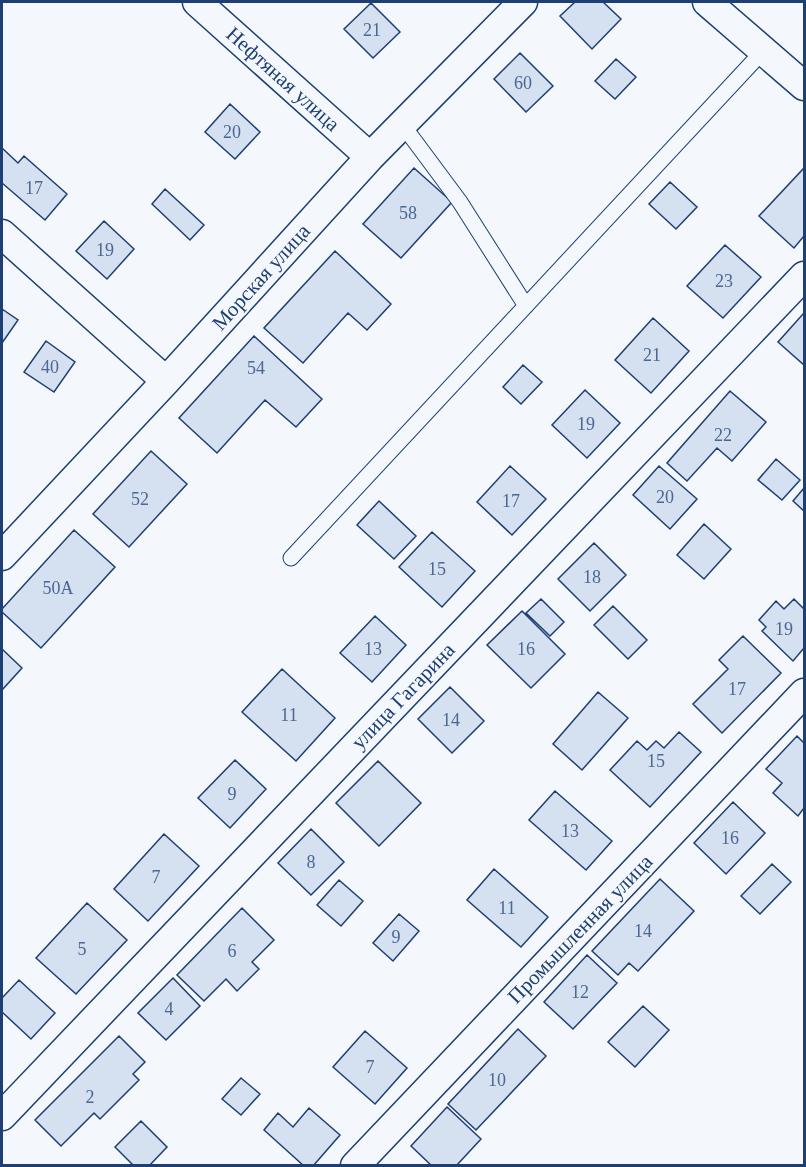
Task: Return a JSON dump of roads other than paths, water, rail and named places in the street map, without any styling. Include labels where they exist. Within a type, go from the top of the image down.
[{"type":"street","name":"Нефтяная улица","points":[[196,2],[370,157]]},
{"type":"street","name":"Морская улица","points":[[2,556],[166,381],[370,157],[523,2]]},
{"type":"street","points":[[706,2],[804,86]]},
{"type":"street","points":[[2,234],[166,381]]},
{"type":"street","name":"улица Гагарина","points":[[2,1116],[804,276]]},
{"type":"street","name":"Промышленная улица","points":[[355,1166],[804,693]]},
{"type":"lane","points":[[291,558],[763,51]]},
{"type":"lane","points":[[402,124],[460,202],[526,306]]}]
